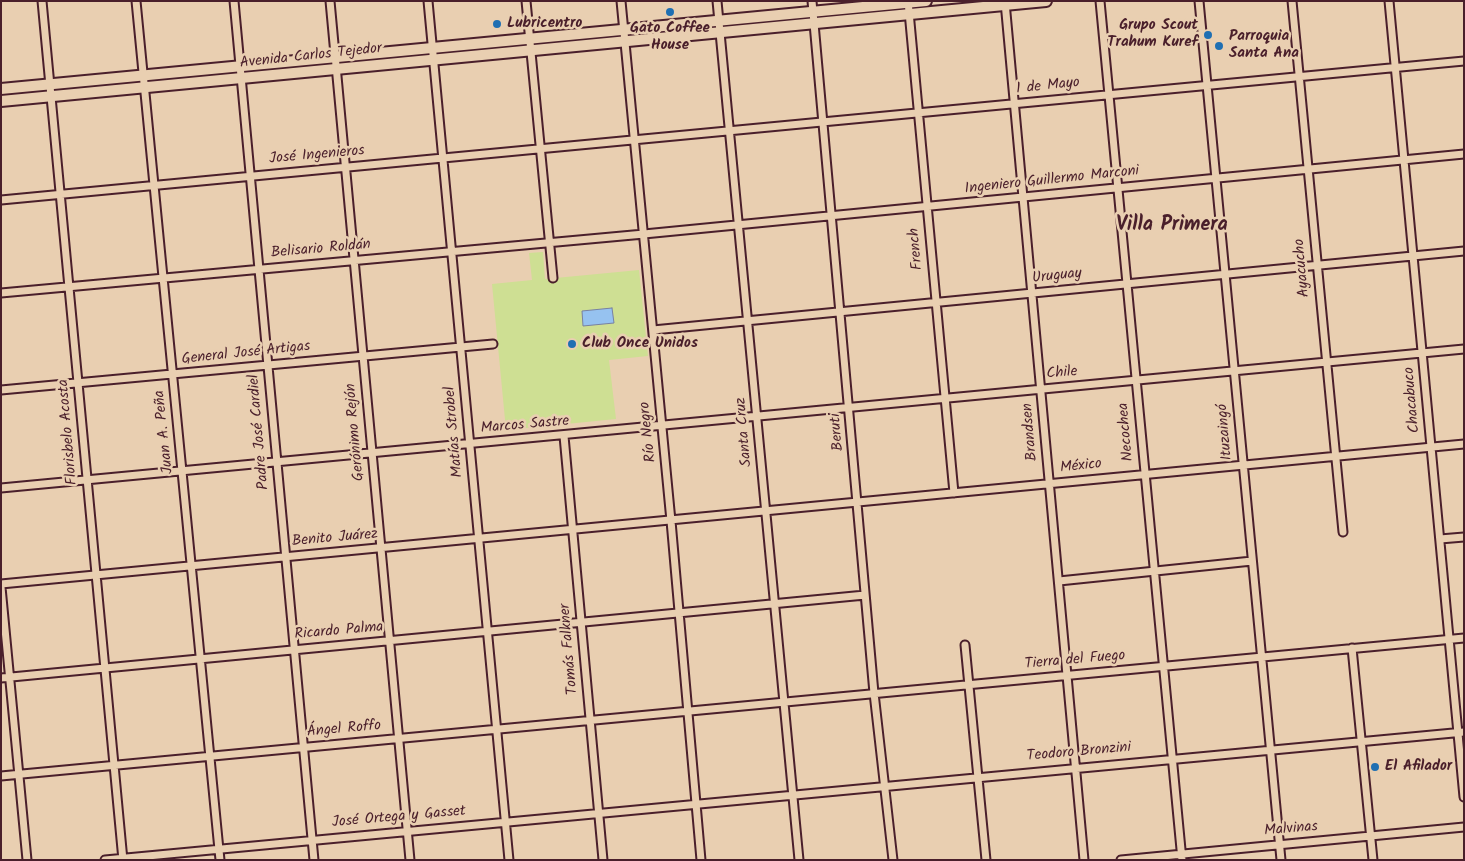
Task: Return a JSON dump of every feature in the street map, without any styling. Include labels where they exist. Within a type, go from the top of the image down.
[{"type":"main road","name":"Avenida Carlos Tejedor","points":[[1,89],[926,1]]},
{"type":"main road","name":"Avenida Carlos Tejedor","points":[[1,101],[814,24],[1005,3],[1046,1]]},
{"type":"street","name":"Florisbelo Acosta","points":[[42,1],[123,859]]},
{"type":"street","name":"Juan A. Peña","points":[[136,1],[146,87],[220,860]]},
{"type":"street","name":"Padre José Cardiel","points":[[234,1],[257,269],[268,365],[284,557],[314,860]]},
{"type":"street","name":"Gerónimo Rejón","points":[[330,1],[352,261],[363,356],[410,860]]},
{"type":"street","name":"Matías Strobel","points":[[428,1],[434,48],[509,860]]},
{"type":"street","points":[[526,1],[541,149],[548,243],[553,278]]},
{"type":"street","name":"Río Negro","points":[[621,1],[702,860]]},
{"type":"street","name":"Santa Cruz","points":[[718,1],[799,860]]},
{"type":"street","name":"Beruti","points":[[812,1],[874,694],[883,786],[893,860]]},
{"type":"street","name":"Necochea","points":[[1100,1],[1182,857]]},
{"type":"street","name":"Ituzaingó","points":[[1199,1],[1281,860]]},
{"type":"street","name":"Ayacucho","points":[[1292,1],[1343,532]]},
{"type":"street","name":"Chacabuco","points":[[1390,1],[1449,639],[1461,732],[1464,796]]},
{"type":"street","name":"French","points":[[908,2],[954,493]]},
{"type":"street","name":"Brandsen","points":[[1005,3],[1084,860]]},
{"type":"street","name":"1 de Mayo","points":[[635,141],[1464,61]]},
{"type":"street","name":"José Ingenieros","points":[[1,200],[635,141]]},
{"type":"street","name":"Ingeniero Guillermo Marconi","points":[[644,234],[1464,154]]},
{"type":"street","name":"Belisario Roldán","points":[[1,293],[644,234]]},
{"type":"street","name":"Uruguay","points":[[653,330],[1464,251]]},
{"type":"street","name":"General José Artigas","points":[[1,390],[493,344]]},
{"type":"street","name":"Chile","points":[[662,426],[1464,349]]},
{"type":"street","name":"Marcos Sastre","points":[[1,488],[662,426]]},
{"type":"street","name":"Tomás Falkner","points":[[564,436],[603,860]]},
{"type":"street","name":"México","points":[[671,521],[1464,444]]},
{"type":"street","name":"Benito Juárez","points":[[1,585],[671,521]]},
{"type":"street","points":[[1440,539],[1464,537]]},
{"type":"street","points":[[1058,581],[1252,561]]},
{"type":"street","points":[[1,585],[27,860]]},
{"type":"street","name":"Ricardo Palma","points":[[1,678],[865,595]]},
{"type":"street","name":"Tierra del Fuego","points":[[688,712],[1464,638]]},
{"type":"street","points":[[965,645],[986,860]]},
{"type":"street","points":[[1352,648],[1373,860]]},
{"type":"street","name":"Ángel Roffo","points":[[1,776],[688,712]]},
{"type":"street","name":"Teodoro Bronzini","points":[[696,805],[978,776],[1461,732]]},
{"type":"street","name":"José Ortega y Gasset","points":[[105,860],[696,805]]},
{"type":"street","name":"Malvinas","points":[[1121,860],[1182,857],[1280,845],[1464,827]]},
{"type":"green space","name":"Club Once Unidos","points":[[543,252],[545,279],[639,270],[648,356],[609,360],[616,419],[506,430],[492,284],[532,280],[529,253]]},
{"type":"water","points":[[612,308],[614,323],[583,326],[582,311]]},
{"type":"place","name":"Gato Coffee House","points":[[670,12]]},
{"type":"place","name":"Lubricentro","points":[[497,24]]},
{"type":"place","name":"Grupo Scout Trahum Kuref","points":[[1208,35]]},
{"type":"place","name":"Parroquia Santa Ana","points":[[1219,46]]},
{"type":"place","name":"Club Once Unidos","points":[[572,344]]},
{"type":"place","name":"El Afilador","points":[[1375,767]]},
{"type":"district","name":"Villa Primera","points":[[1172,227]]}]
